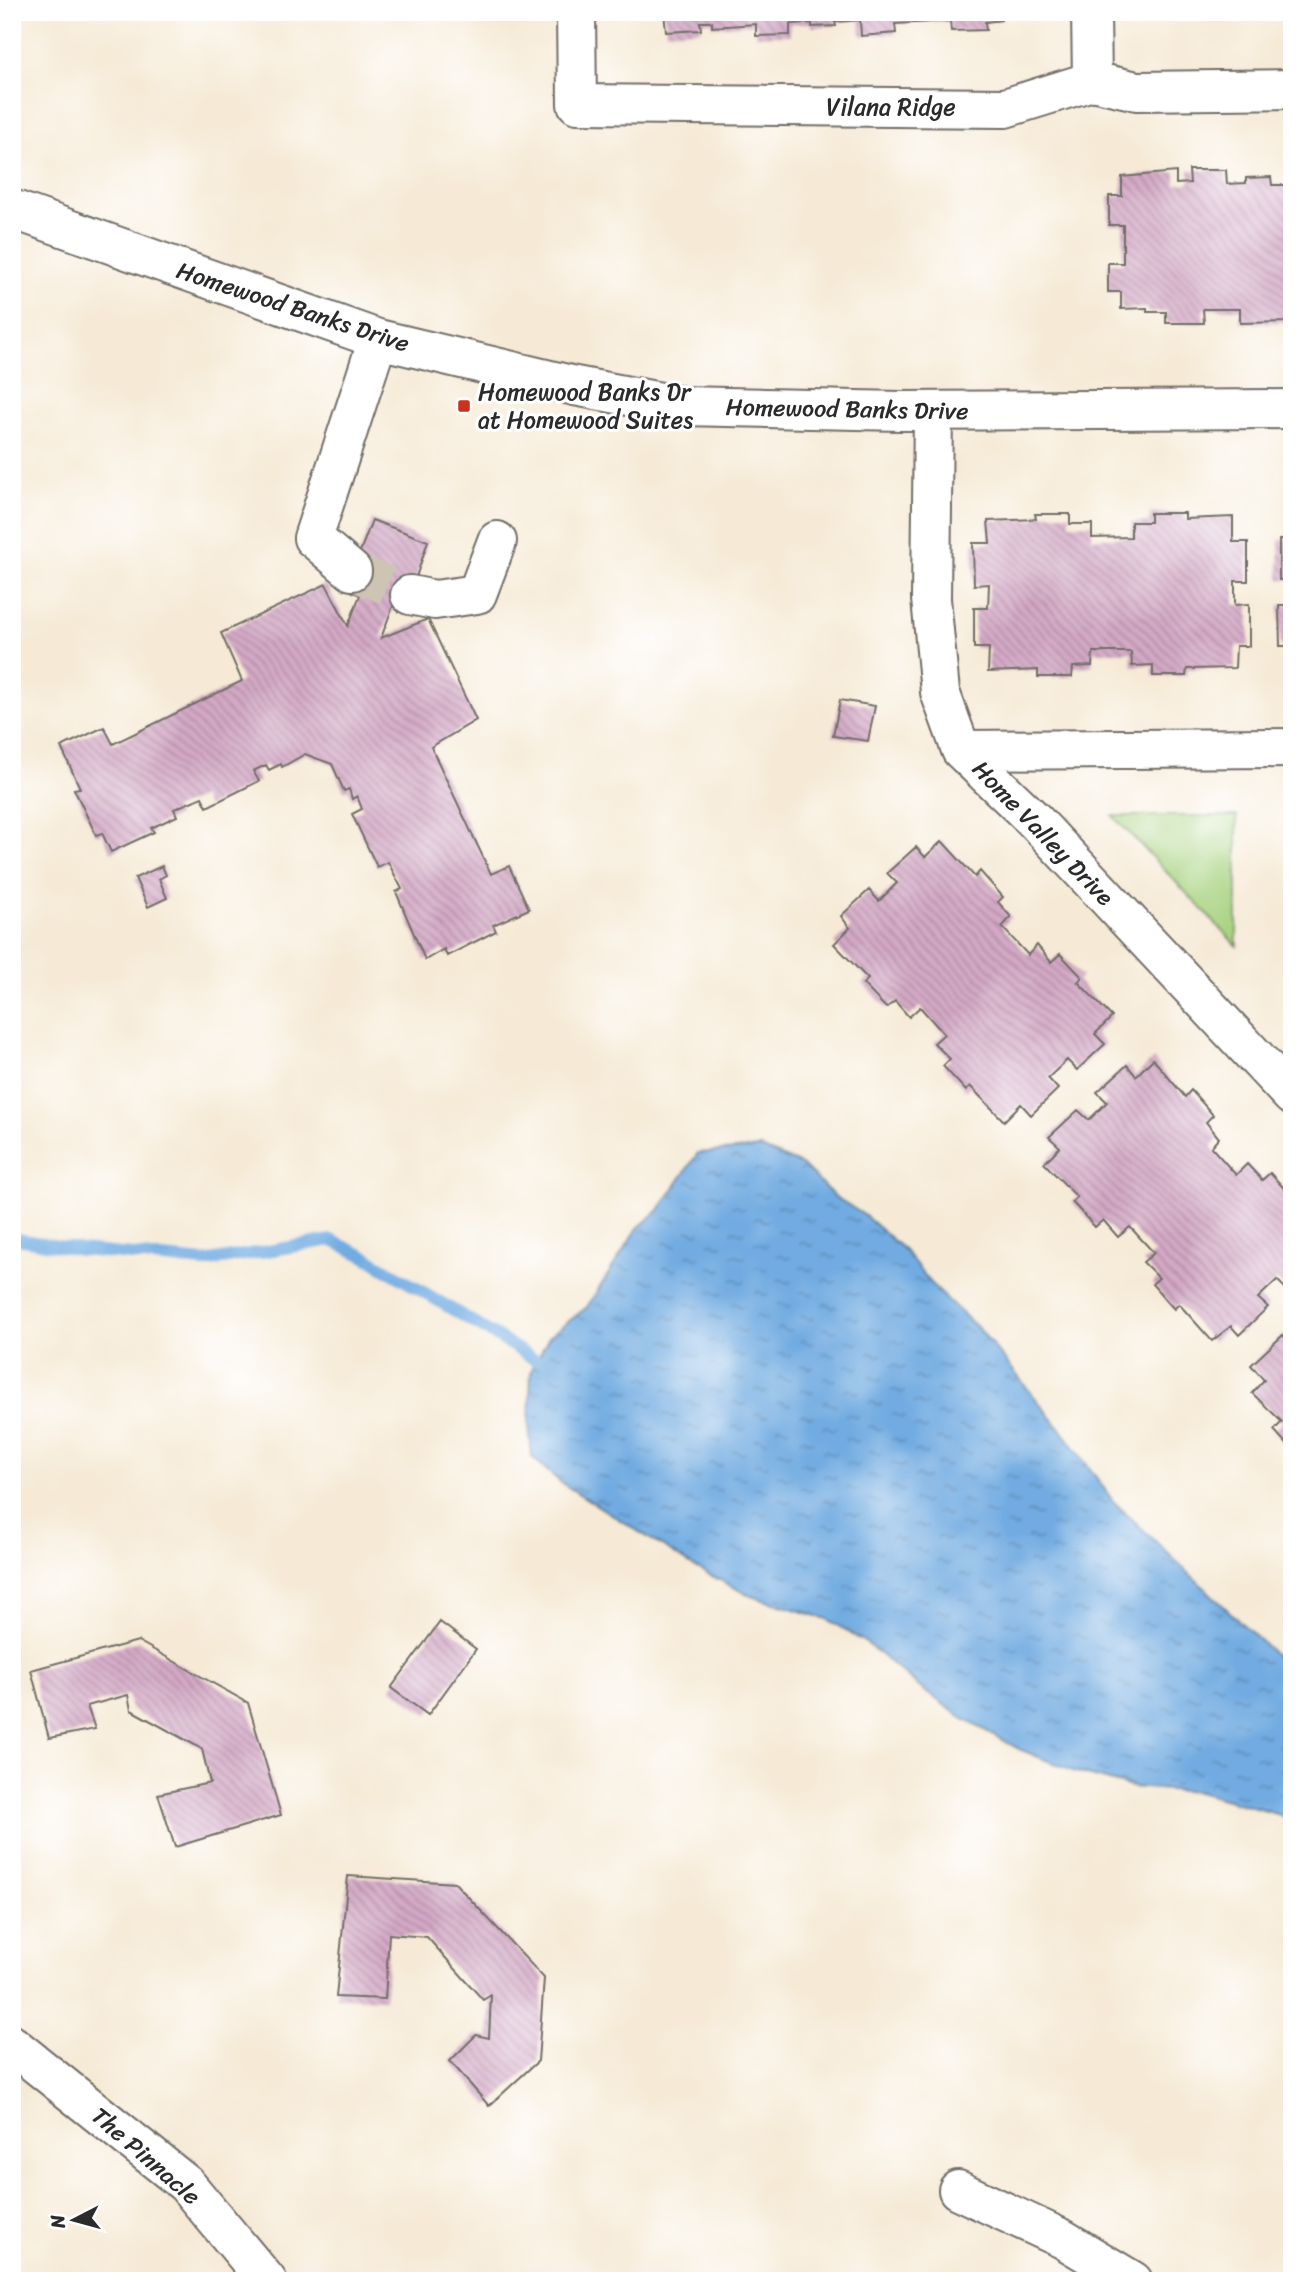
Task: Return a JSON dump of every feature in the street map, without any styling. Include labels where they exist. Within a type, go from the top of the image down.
[{"type":"street","name":"Vilana Ridge","points":[[576,12],[578,104],[1004,108],[1092,80]]},
{"type":"street","points":[[1091,12],[1092,80],[1137,91],[1292,89]]},
{"type":"street","name":"Homewood Banks Drive","points":[[12,209],[378,339],[575,386],[682,406],[933,411],[1292,409]]},
{"type":"street","points":[[352,570],[313,538],[378,339]]},
{"type":"street","points":[[933,411],[931,599],[940,692],[961,750]]},
{"type":"street","points":[[410,595],[435,600],[477,594],[496,541]]},
{"type":"street","name":"Home Valley Drive","points":[[961,750],[1292,748]]},
{"type":"street","name":"Home Valley Drive","points":[[961,750],[1037,822],[1292,1096]]},
{"type":"street","name":"The Pinnacle","points":[[12,2045],[186,2184],[267,2281]]},
{"type":"street","points":[[958,2190],[1063,2239],[1133,2281]]},
{"type":"green space","points":[[1113,816],[1237,816],[1237,946]]},
{"type":"water","points":[[761,1148],[802,1165],[834,1196],[864,1215],[903,1249],[935,1288],[980,1330],[1068,1438],[1113,1501],[1292,1671],[1292,1821],[1198,1792],[1131,1787],[1073,1771],[1019,1749],[964,1719],[923,1690],[869,1645],[827,1619],[751,1596],[698,1569],[560,1482],[532,1457],[529,1424],[531,1371],[549,1337],[587,1307],[638,1228],[658,1211],[698,1153]]},
{"type":"building","points":[[664,12],[1001,12],[1001,20],[985,22],[986,30],[951,31],[950,21],[895,24],[896,33],[861,36],[860,20],[835,22],[836,26],[790,24],[790,35],[756,36],[756,24],[712,27],[712,22],[700,22],[701,30],[666,32]]},
{"type":"building","points":[[1189,170],[1226,170],[1227,184],[1246,183],[1246,178],[1271,177],[1272,185],[1292,185],[1292,322],[1240,323],[1240,309],[1203,309],[1204,323],[1166,323],[1166,312],[1147,312],[1147,308],[1121,309],[1121,292],[1108,292],[1108,263],[1123,263],[1123,225],[1109,225],[1109,196],[1122,196],[1122,177],[1176,172],[1176,184],[1190,183]]},
{"type":"building","points":[[1150,513],[1185,513],[1185,519],[1233,517],[1233,542],[1248,542],[1248,581],[1235,581],[1235,605],[1249,604],[1249,646],[1236,646],[1235,668],[1187,669],[1186,676],[1153,676],[1153,665],[1132,666],[1131,652],[1093,652],[1092,666],[1073,667],[1072,677],[1038,677],[1038,670],[988,672],[989,648],[974,648],[974,608],[988,608],[989,584],[974,585],[973,543],[990,543],[988,521],[1036,519],[1035,514],[1070,514],[1070,524],[1092,524],[1092,538],[1131,537],[1131,522],[1150,522]]},
{"type":"building","points":[[372,520],[428,541],[405,610],[393,606],[381,638],[428,619],[476,720],[431,747],[491,874],[509,866],[529,909],[493,925],[496,931],[447,956],[444,949],[425,960],[396,892],[402,889],[388,862],[377,867],[352,814],[362,809],[357,796],[352,799],[349,789],[344,791],[332,764],[305,754],[282,767],[281,764],[269,770],[266,765],[253,771],[259,781],[207,807],[202,797],[174,809],[177,816],[151,828],[154,832],[111,852],[102,833],[96,835],[74,789],[80,788],[61,747],[104,727],[113,744],[242,681],[221,633],[326,584],[348,626],[360,595],[346,589]]},
{"type":"building","points":[[1279,540],[1292,540],[1292,580],[1279,580]]},
{"type":"building","points":[[1279,605],[1292,605],[1292,646],[1280,646]]},
{"type":"building","points":[[840,700],[875,706],[868,741],[833,736]]},
{"type":"building","points":[[942,841],[975,877],[980,871],[1003,897],[998,902],[1011,917],[1002,927],[1028,955],[1037,945],[1051,962],[1060,954],[1082,977],[1078,982],[1112,1017],[1095,1034],[1105,1044],[1077,1070],[1067,1060],[1048,1078],[1058,1089],[1031,1115],[1021,1104],[1004,1121],[970,1086],[966,1091],[943,1066],[950,1059],[934,1043],[944,1034],[920,1007],[909,1017],[895,1001],[886,1008],[863,984],[868,979],[834,944],[850,928],[841,916],[869,890],[879,901],[897,883],[887,873],[916,847],[925,857]]},
{"type":"building","points":[[162,866],[166,875],[159,879],[167,898],[148,907],[135,878]]},
{"type":"building","points":[[1153,1059],[1185,1097],[1191,1090],[1213,1115],[1206,1122],[1219,1138],[1211,1147],[1236,1175],[1247,1164],[1262,1180],[1270,1173],[1292,1197],[1288,1202],[1292,1206],[1292,1284],[1286,1289],[1277,1280],[1258,1298],[1268,1307],[1239,1335],[1231,1326],[1212,1341],[1179,1304],[1174,1309],[1152,1284],[1159,1278],[1143,1262],[1154,1253],[1130,1227],[1118,1237],[1103,1220],[1095,1227],[1072,1202],[1077,1197],[1044,1163],[1060,1147],[1049,1137],[1078,1110],[1089,1120],[1107,1102],[1097,1092],[1127,1065],[1136,1076]]},
{"type":"building","points":[[1283,1335],[1292,1345],[1292,1450],[1274,1430],[1282,1422],[1252,1393],[1264,1380],[1251,1365]]},
{"type":"building","points":[[440,1622],[476,1649],[428,1715],[391,1688]]},
{"type":"building","points":[[138,1641],[248,1703],[281,1815],[175,1847],[158,1794],[210,1783],[202,1749],[131,1710],[128,1695],[87,1706],[95,1729],[49,1738],[31,1670]]},
{"type":"building","points":[[348,1876],[455,1883],[544,1978],[538,2061],[489,2106],[450,2061],[476,2035],[489,2038],[491,1995],[483,2000],[427,1937],[389,1934],[385,1999],[336,1997]]},
{"type":"waterway","points":[[12,1238],[81,1250],[204,1262],[331,1240],[366,1257],[537,1361]]},
{"type":"tunnel","points":[[352,571],[410,595]]},
{"type":"place","name":"Homewood Banks Dr at Homewood Suites","points":[[464,406]]}]
